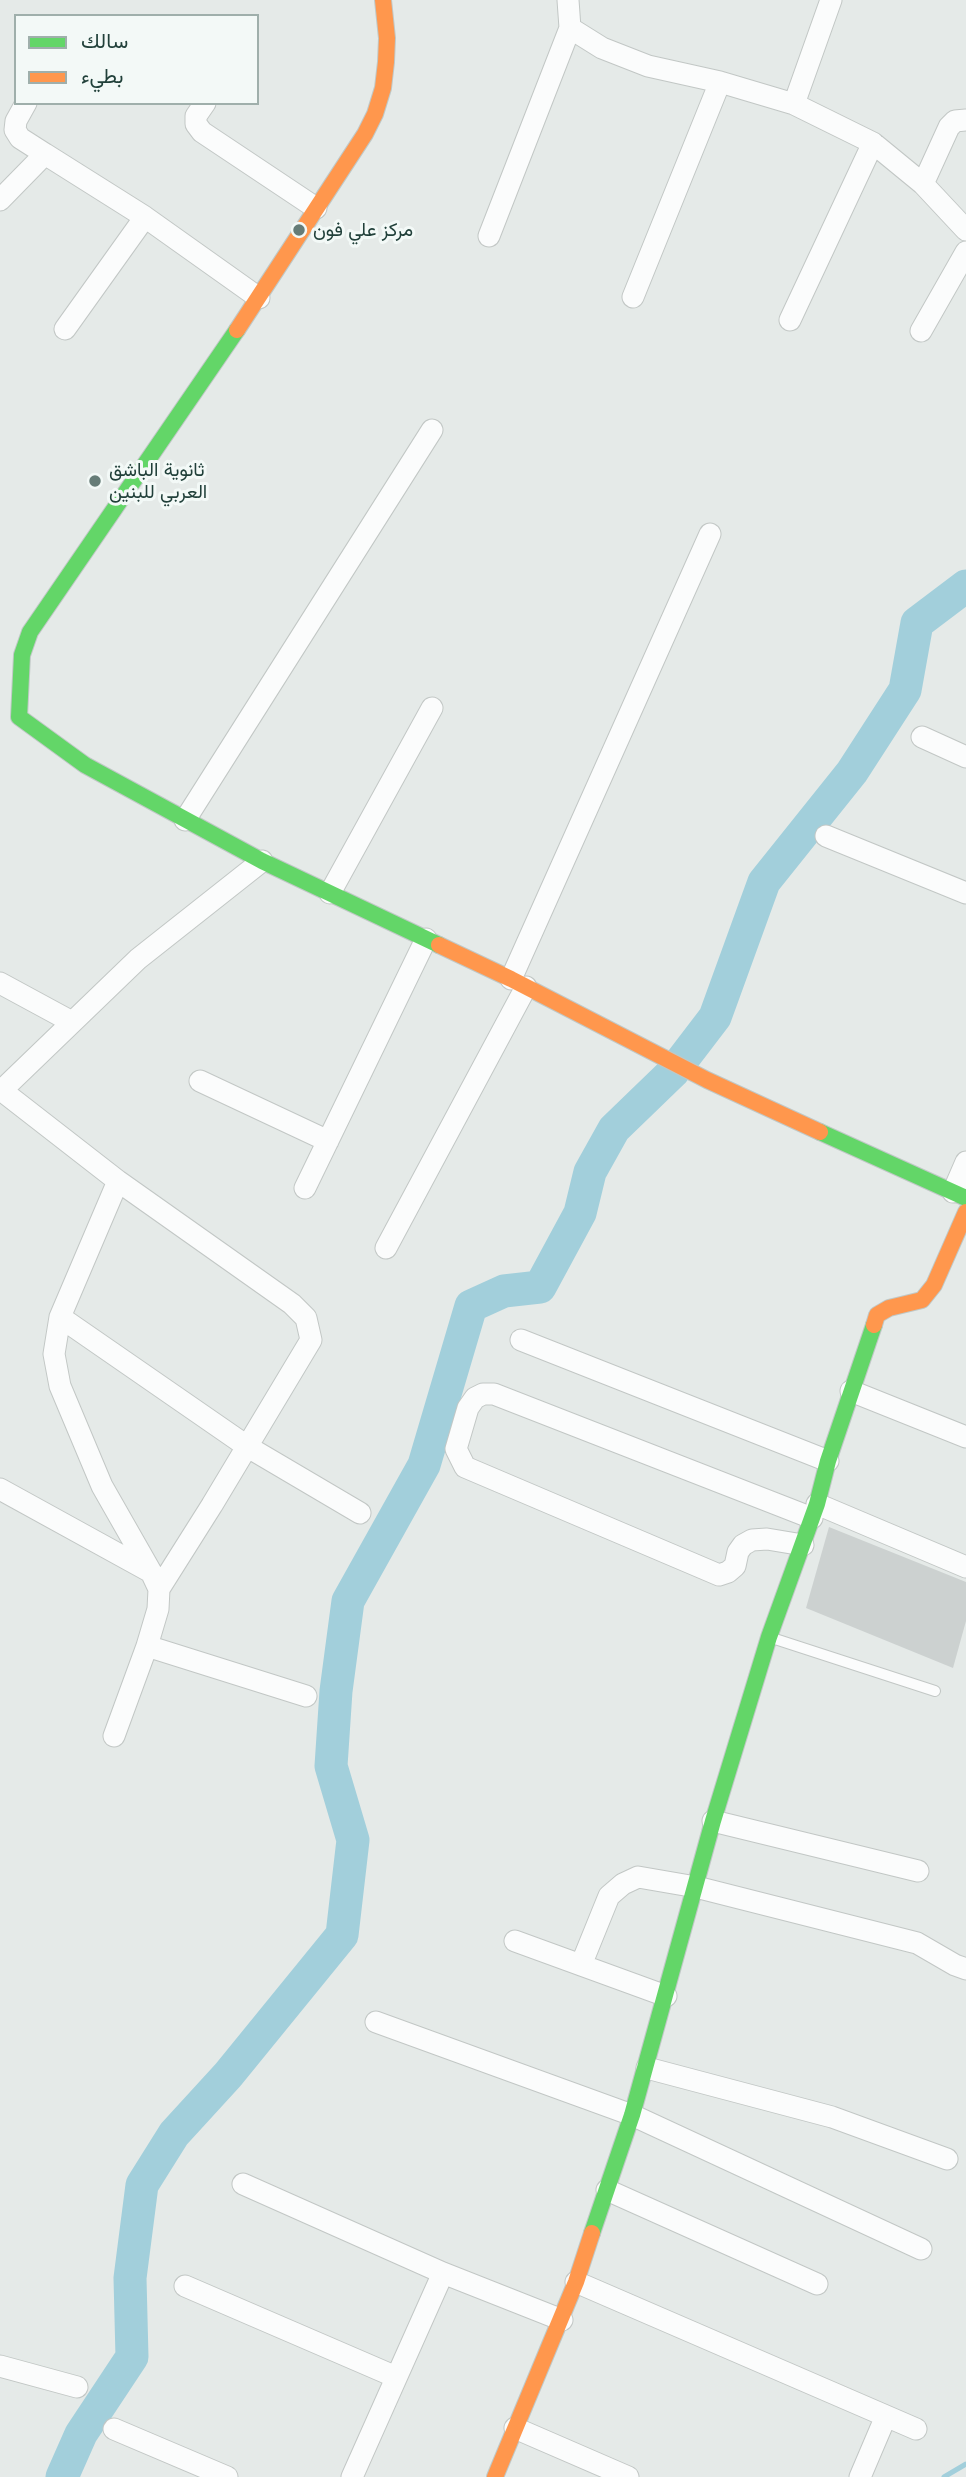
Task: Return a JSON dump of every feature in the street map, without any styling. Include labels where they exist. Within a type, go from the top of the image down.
[{"type":"main road","points":[[383,0],[387,38],[383,88],[365,134],[259,298],[30,632],[22,654],[19,717],[85,765],[262,861],[519,983],[708,1080],[959,1195]]},
{"type":"main road","points":[[495,2477],[562,2320],[632,2115],[713,1821],[769,1637],[815,1511],[828,1461],[877,1315],[889,1308],[922,1300],[934,1285],[966,1212]]},
{"type":"street","points":[[489,236],[570,28],[568,0]]},
{"type":"street","points":[[794,104],[831,0]]},
{"type":"street","points":[[570,28],[602,48],[648,66],[720,82],[794,104],[873,143],[923,184],[966,230]]},
{"type":"street","points":[[632,297],[720,82]]},
{"type":"street","points":[[25,105],[16,121],[15,130],[20,138],[145,217],[259,298]]},
{"type":"street","points":[[204,105],[196,116],[202,132],[316,208]]},
{"type":"street","points":[[923,184],[950,127],[955,121],[966,120]]},
{"type":"street","points":[[789,320],[873,143]]},
{"type":"street","points":[[0,200],[45,154]]},
{"type":"street","points":[[65,329],[145,217]]},
{"type":"street","points":[[920,331],[966,252]]},
{"type":"street","points":[[185,820],[432,430]]},
{"type":"street","points":[[386,1248],[519,983],[710,534]]},
{"type":"street","points":[[0,705],[19,717]]},
{"type":"street","points":[[330,893],[432,708]]},
{"type":"street","points":[[922,737],[966,757]]},
{"type":"street","points":[[826,836],[966,893]]},
{"type":"street","points":[[155,1580],[248,1447],[312,1340],[306,1318],[292,1304],[118,1181],[1,1091],[138,959],[262,861]]},
{"type":"street","points":[[305,1188],[426,939]]},
{"type":"street","points":[[0,983],[72,1022]]},
{"type":"street","points":[[200,1081],[328,1141]]},
{"type":"street","points":[[959,1195],[966,1162]]},
{"type":"street","points":[[114,1736],[158,1609],[155,1580],[102,1486],[60,1386],[54,1354],[60,1317],[118,1181]]},
{"type":"street","points":[[60,1317],[248,1447],[360,1513]]},
{"type":"street","points":[[521,1340],[828,1461]]},
{"type":"street","points":[[851,1391],[966,1437]]},
{"type":"street","points":[[803,1545],[767,1539],[752,1540],[743,1545],[738,1552],[735,1566],[728,1572],[719,1575],[706,1570],[465,1467],[456,1449],[468,1408],[475,1398],[483,1394],[494,1394],[966,1567]]},
{"type":"street","points":[[0,1489],[155,1580]]},
{"type":"street","points":[[147,1646],[306,1696]]},
{"type":"street","points":[[713,1821],[918,1871]]},
{"type":"street","points":[[581,1965],[609,1896],[623,1884],[638,1877],[696,1887],[917,1942],[966,1969]]},
{"type":"street","points":[[515,1941],[666,1996]]},
{"type":"street","points":[[376,2022],[632,2115],[921,2249]]},
{"type":"street","points":[[647,2068],[832,2117],[947,2159]]},
{"type":"street","points":[[243,2184],[443,2273],[562,2320]]},
{"type":"street","points":[[607,2190],[817,2284]]},
{"type":"street","points":[[352,2477],[443,2273]]},
{"type":"street","points":[[576,2282],[916,2429]]},
{"type":"street","points":[[184,2286],[396,2377]]},
{"type":"street","points":[[0,2366],[77,2387]]},
{"type":"street","points":[[860,2477],[886,2416]]},
{"type":"street","points":[[515,2428],[628,2477]]},
{"type":"street","points":[[114,2430],[227,2477]]},
{"type":"lane","points":[[769,1637],[935,1691]]},
{"type":"building","points":[[829,1527],[966,1582],[966,1621],[953,1668],[806,1608]]},
{"type":"waterway","points":[[62,2477],[81,2434],[132,2357],[130,2278],[142,2185],[174,2134],[228,2075],[342,1935],[353,1840],[331,1766],[336,1691],[348,1601],[424,1465],[471,1306],[504,1291],[540,1287],[580,1213],[590,1172],[614,1129],[673,1072],[715,1017],[764,882],[852,772],[905,690],[917,623],[966,586]]},
{"type":"waterway","points":[[944,2477],[966,2464]]},
{"type":"traffic: fast","points":[[237,330],[30,632],[22,655],[19,717],[85,765],[262,861],[439,945]]},
{"type":"traffic: fast","points":[[820,1132],[966,1198]]},
{"type":"traffic: fast","points":[[592,2233],[632,2115],[713,1821],[769,1637],[817,1504],[828,1461],[874,1325]]},
{"type":"traffic: slow","points":[[237,330],[365,134],[375,114],[383,88],[386,62],[387,38],[383,0]]},
{"type":"traffic: slow","points":[[439,945],[707,1080],[820,1132]]},
{"type":"traffic: slow","points":[[874,1325],[877,1315],[889,1308],[922,1300],[934,1285],[966,1212]]},
{"type":"traffic: slow","points":[[495,2477],[576,2282],[592,2233]]},
{"type":"place","name":"مركز علي فون","points":[[299,230]]},
{"type":"place","name":"ثانوية الباشق العربي للبنين","points":[[95,481]]}]
